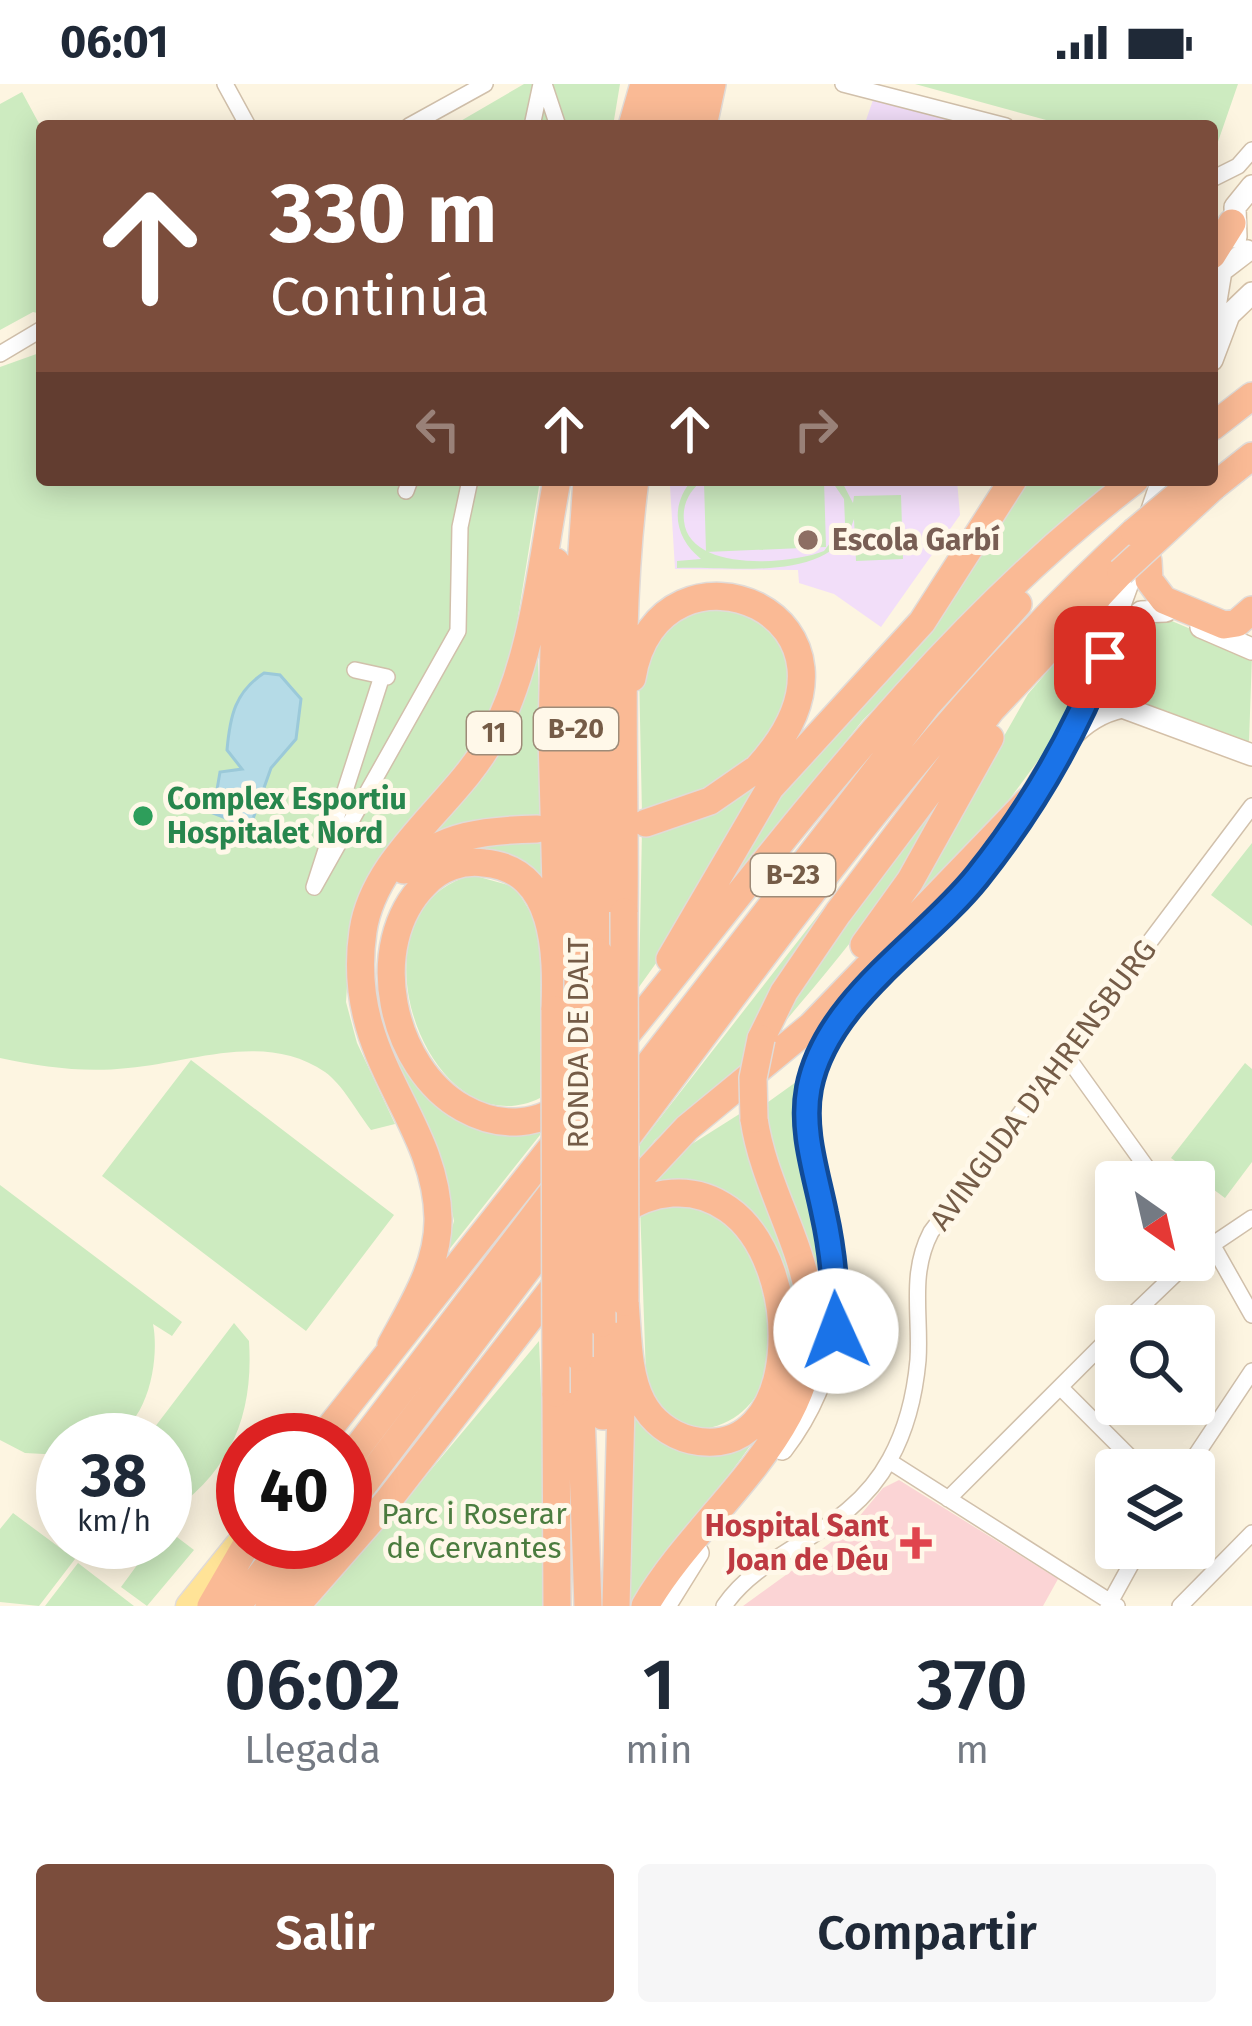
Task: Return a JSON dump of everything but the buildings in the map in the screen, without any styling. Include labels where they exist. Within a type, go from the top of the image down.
[{"type":"highway","points":[[631,120],[640,84]]},
{"type":"highway","points":[[658,120],[667,84]]},
{"type":"highway","points":[[681,120],[690,84]]},
{"type":"highway","points":[[705,120],[712,84]]},
{"type":"highway","points":[[1218,245],[1232,223]]},
{"type":"highway","points":[[1218,422],[1252,396]]},
{"type":"highway","name":"B-23","points":[[1218,467],[1252,438]]},
{"type":"highway","points":[[1218,471],[1252,456]]},
{"type":"highway","name":"11","points":[[362,953],[363,931],[383,881],[470,773],[503,716],[530,628],[557,486]]},
{"type":"highway","points":[[556,1606],[555,1010],[567,974],[552,734],[558,486]]},
{"type":"highway","name":"RONDA DE DALT","points":[[587,486],[576,638],[567,974],[588,1606]]},
{"type":"highway","name":"RONDA DE DALT","points":[[608,486],[600,635],[598,952],[602,1322],[613,1606]]},
{"type":"highway","points":[[613,1606],[625,1302],[627,712],[623,643],[635,486]]},
{"type":"highway","points":[[511,1122],[549,1106],[581,1075],[668,963],[770,788],[884,668],[956,575],[1009,486]]},
{"type":"highway","points":[[340,1413],[391,1345],[464,1262],[845,761],[1045,555],[1128,486]]},
{"type":"highway","name":"B-23","points":[[372,1469],[480,1308],[927,704],[1048,573],[1140,486]]},
{"type":"highway","name":"B-23","points":[[372,1433],[480,1308],[942,730],[1021,640],[1134,532],[1194,486]]},
{"type":"highway","points":[[645,1606],[786,1421],[811,1344],[805,1277],[770,1189],[754,1119],[766,1051],[784,992],[991,710],[1072,622],[1135,575],[1201,486]]},
{"type":"highway","points":[[646,823],[710,801],[755,771],[841,699],[956,575]]},
{"type":"highway","points":[[1135,575],[1149,580],[1164,600],[1224,625],[1237,623],[1252,610]]},
{"type":"highway","points":[[627,712],[636,657],[652,626],[668,610],[699,597],[730,596],[758,604],[771,611],[796,644],[804,684],[794,722],[755,771]]},
{"type":"highway","points":[[766,1051],[910,881],[983,748],[1072,622]]},
{"type":"highway","points":[[296,1606],[429,1450],[659,1156],[1028,801]]},
{"type":"highway","points":[[391,1345],[421,1290],[438,1219],[430,1175],[367,1030],[362,953],[387,892],[420,856],[460,837],[537,829]]},
{"type":"highway","points":[[567,974],[550,922],[537,894],[522,877],[494,864],[455,865],[428,880],[409,908],[396,943],[394,1002],[417,1062],[454,1103],[483,1118],[535,1120],[569,1102],[740,896]]},
{"type":"highway","points":[[562,1276],[613,1217],[639,1201],[691,1193],[723,1205],[760,1242],[780,1287],[783,1350],[764,1408],[739,1432],[719,1440],[696,1442],[663,1427],[638,1391],[625,1302]]},
{"type":"highway","points":[[556,1444],[571,1606]]},
{"type":"highway","points":[[708,1518],[749,1490]]},
{"type":"highway","points":[[211,1606],[230,1569]]},
{"type":"highway","points":[[237,1606],[265,1569]]},
{"type":"highway","points":[[268,1606],[297,1569]]},
{"type":"main road","points":[[188,1606],[220,1569]]},
{"type":"street","points":[[225,84],[245,120]]},
{"type":"street","points":[[420,120],[485,84]]},
{"type":"street","points":[[533,120],[542,84]]},
{"type":"street","points":[[542,84],[556,120]]},
{"type":"street","points":[[843,84],[983,120]]},
{"type":"street","points":[[1218,176],[1238,166],[1252,150]]},
{"type":"street","points":[[1218,287],[1221,272],[1249,253],[1232,223],[1252,165]]},
{"type":"street","points":[[1218,181],[1247,190]]},
{"type":"street","points":[[1218,344],[1229,315],[1252,294]]},
{"type":"street","points":[[0,354],[36,333]]},
{"type":"street","points":[[355,670],[385,677],[314,887],[458,631],[460,527],[469,486]]},
{"type":"street","points":[[1122,706],[1113,679],[1132,620],[1135,575],[1160,486]]},
{"type":"street","points":[[665,1606],[718,1525],[815,1397],[836,1331],[836,1286],[810,1156],[808,1108],[824,1047],[848,1011],[978,876],[1075,728],[1172,486]]},
{"type":"street","points":[[1135,575],[1166,611],[1252,649]]},
{"type":"street","points":[[1132,620],[1141,612],[1166,611]]},
{"type":"street","points":[[1075,728],[1090,716],[1122,706],[1252,755]]},
{"type":"street","name":"AVINGUDA D'AHRENSBURG","points":[[724,1606],[758,1572],[844,1516],[889,1461],[907,1415],[918,1360],[916,1271],[923,1247],[940,1217],[1252,806]]},
{"type":"street","points":[[1065,1054],[1142,1161]]},
{"type":"street","points":[[1215,1245],[1252,1218]]},
{"type":"street","points":[[1215,1250],[1252,1315]]},
{"type":"street","points":[[1142,1305],[1168,1281]]},
{"type":"street","points":[[948,1498],[1095,1351]]},
{"type":"street","points":[[1200,1449],[1252,1371]]},
{"type":"street","points":[[1060,1387],[1122,1449]]},
{"type":"street","points":[[889,1461],[1112,1604],[1130,1569]]},
{"type":"street","points":[[1180,1606],[1252,1533]]},
{"type":"shaded area","points":[[873,100],[953,120],[866,120]]},
{"type":"shaded area","name":"Escola Garbí","points":[[670,486],[958,486],[960,515],[881,627],[834,594],[799,583],[798,570],[675,569]]},
{"type":"shaded area","name":"Hospital Sant Joan de Déu","points":[[899,1480],[1058,1579],[1043,1606],[743,1606],[848,1530],[883,1488]]},
{"type":"green space","points":[[524,84],[620,84],[614,120],[462,120]]},
{"type":"green space","points":[[915,84],[1238,84],[1218,142],[1218,120],[1046,120]]},
{"type":"green space","points":[[22,92],[37,120],[36,313],[0,330],[0,104]]},
{"type":"green space","points":[[36,354],[36,486],[539,486],[512,654],[491,718],[351,924],[346,1002],[357,1043],[395,1124],[371,1130],[325,1072],[278,1053],[229,1052],[95,1070],[0,1058],[0,367]]},
{"type":"green space","points":[[697,486],[684,509],[690,538],[721,557],[766,561],[824,551],[845,523],[844,499],[835,486],[844,486],[853,503],[854,496],[901,495],[903,559],[856,561],[854,519],[843,540],[804,563],[752,569],[677,568],[677,561],[701,559],[685,542],[678,522],[685,490]]},
{"type":"green space","points":[[704,486],[824,486],[826,547],[706,552]]},
{"type":"green space","points":[[1026,486],[1107,486],[970,610],[862,721],[731,885],[723,878],[767,803],[960,588]]},
{"type":"green space","points":[[1114,594],[1057,735],[1003,808],[919,898],[914,894],[1028,694]]},
{"type":"green space","points":[[701,603],[762,613],[796,672],[768,742],[720,783],[642,814],[639,672],[649,643]]},
{"type":"green space","points":[[1160,616],[1252,655],[1249,742],[1123,695],[1119,674],[1139,625]]},
{"type":"green space","points":[[537,630],[542,821],[423,840]]},
{"type":"green space","points":[[969,757],[929,831],[882,900],[776,1032],[791,999]]},
{"type":"green space","points":[[766,770],[664,952],[639,987],[642,829]]},
{"type":"green space","points":[[543,837],[546,889],[474,852],[391,927],[422,1087],[540,1126],[540,1135],[444,1256],[454,1221],[450,1202],[382,1020],[379,951],[392,911],[460,848]]},
{"type":"green space","points":[[1252,843],[1252,926],[1211,895]]},
{"type":"green space","points":[[854,869],[744,1067],[655,1140],[640,1159],[640,1144]]},
{"type":"green space","points":[[472,875],[515,887],[536,921],[541,944],[540,1098],[500,1106],[464,1091],[435,1061],[415,1020],[406,975],[412,932],[433,897]]},
{"type":"green space","points":[[191,1060],[394,1215],[306,1331],[102,1176]]},
{"type":"green space","points":[[1245,1063],[1252,1069],[1252,1162],[1225,1198],[1215,1191],[1215,1161],[1171,1158]]},
{"type":"green space","points":[[803,1077],[793,1114],[830,1277],[821,1345],[823,1295],[817,1269],[771,1152],[764,1105]]},
{"type":"green space","points":[[741,1113],[754,1167],[797,1290],[793,1360],[781,1393],[744,1454],[627,1606],[632,1415],[740,1441],[774,1379],[792,1329],[787,1278],[751,1214],[642,1193],[673,1156]]},
{"type":"green space","points":[[0,1185],[182,1322],[172,1336],[153,1324],[152,1374],[137,1413],[36,1413],[36,1454],[0,1440]]},
{"type":"green space","points":[[688,1200],[744,1236],[767,1296],[771,1323],[767,1373],[757,1395],[741,1413],[719,1425],[691,1431],[662,1411],[646,1376],[640,1205]]},
{"type":"green space","points":[[234,1323],[249,1341],[247,1395],[242,1413],[216,1413],[216,1469],[192,1495],[192,1413],[166,1413]]},
{"type":"green space","name":"Parc i Roserar de Cervantes","points":[[539,1341],[550,1606],[315,1606],[348,1569],[372,1569],[372,1540]]},
{"type":"green space","points":[[13,1513],[36,1530],[36,1569],[67,1569],[39,1606],[0,1602],[0,1529]]},
{"type":"green space","points":[[73,1569],[86,1569],[134,1606],[45,1606]]},
{"type":"green space","points":[[134,1569],[178,1569],[147,1606],[121,1587]]},
{"type":"water","points":[[264,673],[280,675],[301,699],[296,739],[271,768],[248,833],[233,843],[229,840],[231,820],[213,813],[220,772],[242,769],[227,750],[232,716],[246,688]]},
{"type":"place","name":"Escola Garbí","points":[[808,540]]},
{"type":"place","name":"Complex Esportiu Hospitalet Nord","points":[[143,816]]},
{"type":"place","name":"Hospital Sant Joan de Déu","points":[[916,1543]]},
{"type":"route","points":[[836,1331],[836,1286],[810,1156],[809,1088],[824,1047],[848,1011],[964,893],[997,850],[1075,728],[1105,657]]}]
